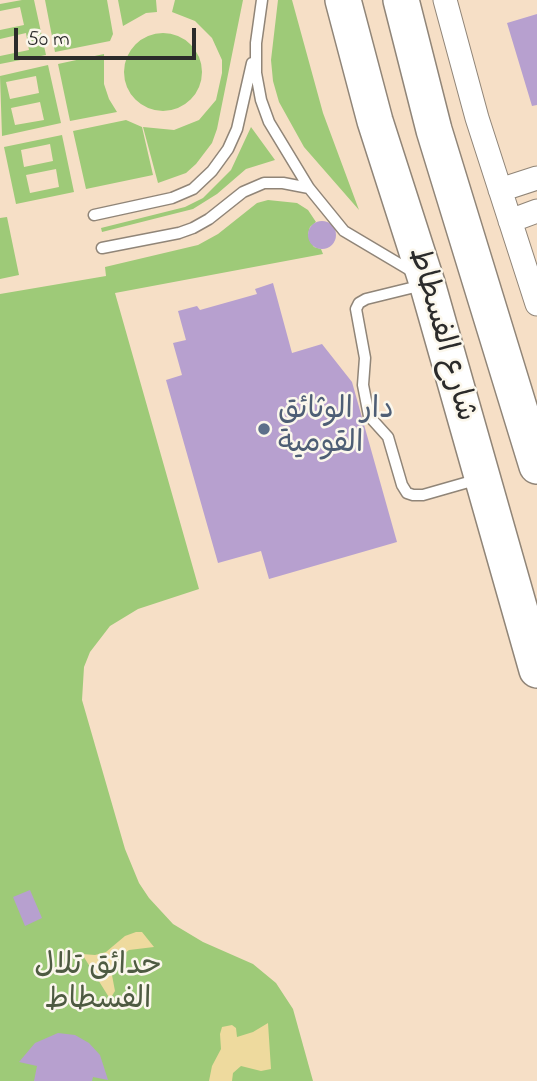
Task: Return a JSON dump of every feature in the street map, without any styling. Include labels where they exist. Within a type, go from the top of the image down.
[{"type":"main road","name":"شارع الفسطاط","points":[[343,0],[374,121],[427,281],[537,670]]},
{"type":"main road","name":"شارع الفسطاط","points":[[401,0],[434,130],[537,466]]},
{"type":"street","points":[[445,0],[477,118],[537,304]]},
{"type":"street","points":[[500,190],[537,178]]},
{"type":"street","points":[[509,221],[537,211]]},
{"type":"lane","points":[[94,215],[172,198],[193,189],[212,171],[228,149],[237,129],[256,43],[262,0]]},
{"type":"lane","points":[[256,43],[256,73],[269,122],[309,188],[344,231],[427,281]]},
{"type":"lane","points":[[102,248],[193,228],[243,192],[264,183],[309,188]]},
{"type":"lane","points":[[427,281],[366,299],[359,303],[356,309],[365,358],[363,385],[369,416],[388,438],[402,485],[407,493],[423,495],[482,478]]},
{"type":"green space","points":[[34,0],[46,55],[0,64],[0,56],[29,50],[26,33],[0,39],[0,30],[24,25],[20,7],[0,11],[0,4]]},
{"type":"green space","points":[[45,0],[107,0],[113,34],[110,41],[55,52]]},
{"type":"green space","points":[[118,0],[156,0],[157,12],[146,13],[123,26]]},
{"type":"green space","points":[[175,0],[243,0],[212,143],[186,173],[158,183],[143,127],[174,130],[199,120],[216,100],[222,73],[222,60],[212,38],[195,21],[172,12]]},
{"type":"green space","points":[[278,0],[292,0],[323,113],[359,210],[304,147],[279,102],[271,60]]},
{"type":"green space","points":[[163,33],[178,36],[191,44],[199,57],[202,72],[199,87],[191,100],[178,108],[163,111],[148,108],[135,100],[127,87],[124,72],[127,57],[135,44],[148,36]]},
{"type":"green space","points":[[104,54],[104,84],[117,112],[70,121],[58,64]]},
{"type":"green space","points":[[48,65],[61,123],[2,136],[0,76]],"holes":[[[36,76],[39,93],[10,99],[6,82]],[[40,102],[44,120],[15,125],[11,108]]]},
{"type":"green space","points":[[126,120],[142,127],[153,175],[86,189],[73,131]]},
{"type":"green space","points":[[251,127],[275,160],[246,169],[217,194],[193,209],[102,232],[101,228],[185,207],[203,198],[231,170]]},
{"type":"green space","points":[[62,135],[74,192],[16,204],[4,147]],"holes":[[[50,144],[53,161],[24,167],[21,150]],[[56,169],[59,187],[30,193],[26,175]]]},
{"type":"green space","name":"حدائق تلال الفسطاط","points":[[268,200],[297,203],[308,210],[316,222],[310,227],[310,241],[314,247],[321,249],[323,254],[115,293],[199,589],[138,609],[110,626],[90,652],[84,667],[82,700],[125,849],[139,883],[173,924],[203,942],[253,964],[276,983],[293,1009],[313,1081],[0,1081],[0,294],[106,276],[105,267],[198,245],[218,234],[257,203]]},
{"type":"green space","points":[[7,217],[19,275],[0,279],[0,218]]},
{"type":"sand","points":[[142,932],[154,947],[129,950],[115,961],[111,970],[115,991],[110,999],[82,954],[106,952],[125,936]]},
{"type":"sand","points":[[268,1023],[271,1069],[261,1071],[241,1066],[233,1073],[232,1081],[209,1081],[212,1066],[221,1049],[222,1027],[232,1025],[236,1028],[237,1037]]},
{"type":"building","points":[[537,14],[537,105],[532,106],[507,23]]},
{"type":"building","points":[[322,221],[332,225],[336,235],[332,245],[322,249],[312,245],[308,235],[312,225]]},
{"type":"building","points":[[273,283],[292,353],[322,344],[352,382],[397,542],[269,579],[261,551],[218,563],[166,380],[182,375],[173,343],[186,340],[178,311],[197,306],[200,310],[257,294],[255,289]]},
{"type":"building","points":[[30,890],[42,918],[25,926],[13,897]]},
{"type":"building","points":[[58,1033],[75,1035],[89,1043],[100,1055],[108,1080],[93,1077],[92,1081],[34,1081],[37,1066],[19,1062],[35,1043]]},
{"type":"place","name":"دار الوثائق القومية","points":[[264,429]]}]
